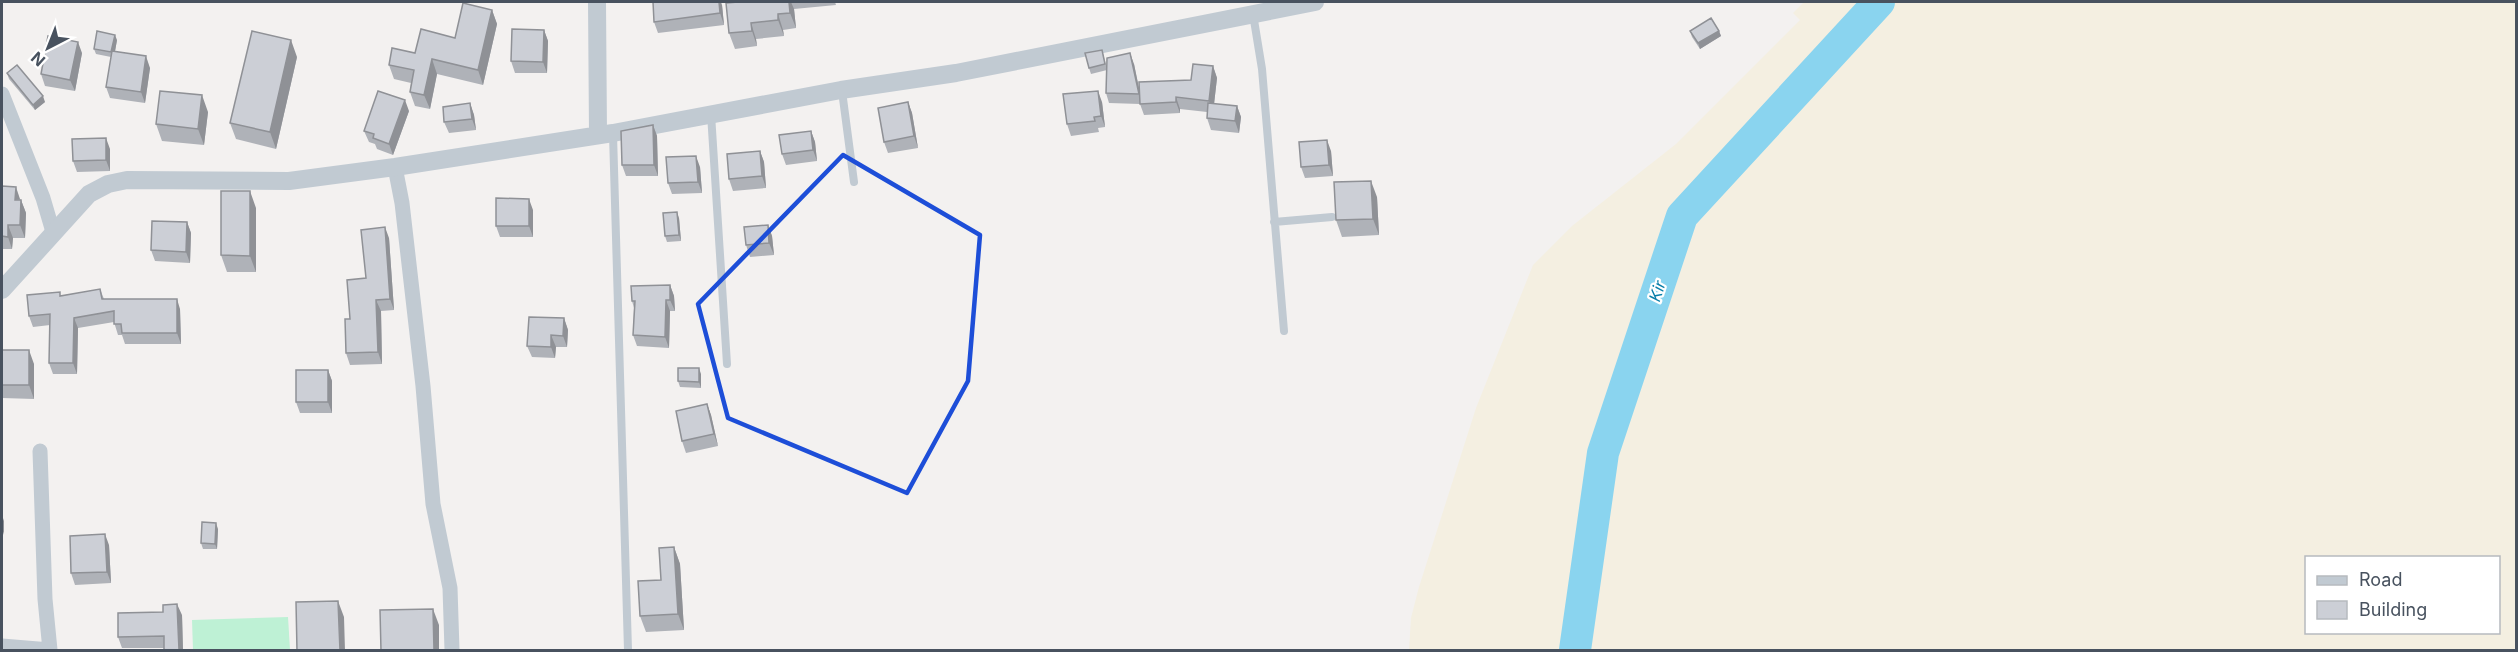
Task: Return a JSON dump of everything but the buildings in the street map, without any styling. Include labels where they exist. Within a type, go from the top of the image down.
[{"type":"street","points":[[597,2],[606,133]]},
{"type":"street","points":[[2,290],[16,277],[53,231],[89,194],[108,184],[127,180],[289,181],[395,166],[606,133],[841,90],[956,73],[1253,12],[1315,2]]},
{"type":"street","points":[[2,94],[43,198],[53,231]]},
{"type":"street","points":[[395,166],[402,203],[422,375],[433,504],[450,588],[452,651]]},
{"type":"street","points":[[2,646],[50,651],[45,599],[40,451]]},
{"type":"lane","points":[[1253,12],[1262,69],[1284,331]]},
{"type":"lane","points":[[841,90],[854,182]]},
{"type":"lane","points":[[711,112],[727,364]]},
{"type":"lane","points":[[606,133],[628,651]]},
{"type":"lane","points":[[1274,222],[1332,217]]},
{"type":"highlighted area","points":[[843,155],[980,235],[968,381],[907,493],[728,418],[698,304]]},
{"type":"green space","points":[[288,617],[290,650],[193,650],[192,620]]},
{"type":"sand","points":[[1804,2],[2516,2],[2516,650],[1409,650],[1411,618],[1419,587],[1476,408],[1533,265],[1572,226],[1676,144],[1800,20],[1793,13]]},
{"type":"waterway","name":"Kir","points":[[1575,650],[1603,453],[1682,216],[1879,2]]}]
